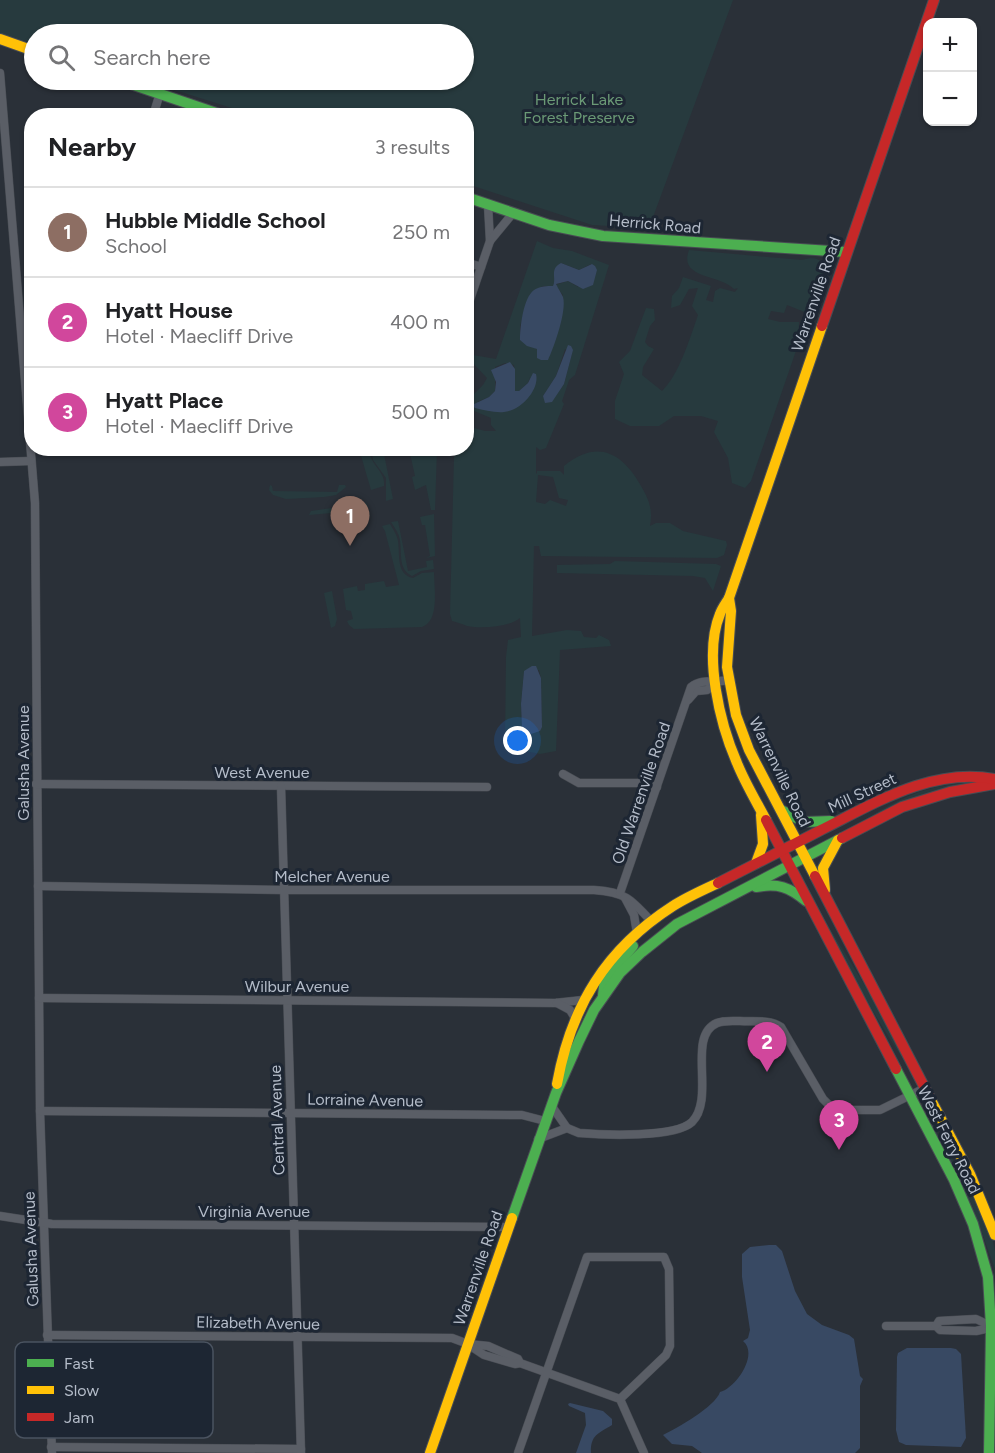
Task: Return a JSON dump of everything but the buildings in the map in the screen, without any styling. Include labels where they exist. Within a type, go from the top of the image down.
[{"type":"main road","name":"Warrenville Road","points":[[430,1453],[538,1139],[551,1105],[603,995],[636,956],[665,932],[790,865],[737,764],[728,740],[718,705],[715,653],[717,623],[721,607],[729,598],[934,0]]},
{"type":"main road","points":[[0,39],[24,47]]},
{"type":"main road","points":[[151,90],[202,108]]},
{"type":"main road","name":"Herrick Road","points":[[474,200],[570,230],[603,236],[846,252]]},
{"type":"main road","name":"Warrenville Road","points":[[729,598],[732,609],[728,643],[729,680],[733,706],[743,735],[797,842]]},
{"type":"main road","name":"Mill Street","points":[[783,850],[884,797],[917,786],[976,776],[995,779]]},
{"type":"main road","name":"Mill Street","points":[[790,865],[916,801],[995,784]]},
{"type":"main road","points":[[756,864],[763,837],[760,808]]},
{"type":"main road","points":[[781,810],[796,819],[810,823],[840,819]]},
{"type":"main road","points":[[826,896],[824,868],[838,840]]},
{"type":"main road","name":"West Ferry Road","points":[[797,842],[978,1189],[995,1235]]},
{"type":"main road","name":"Warrenville Road","points":[[556,1094],[563,1051],[574,1018],[604,966],[637,933],[675,905],[783,850]]},
{"type":"main road","name":"West Ferry Road","points":[[790,865],[957,1186],[977,1234],[988,1276],[993,1327],[988,1453]]},
{"type":"main road","points":[[744,890],[779,884],[792,889],[811,906]]},
{"type":"main road","points":[[603,995],[605,979],[646,933],[651,921]]},
{"type":"street","name":"Galusha Avenue","points":[[0,73],[24,373]]},
{"type":"street","points":[[155,108],[160,93]]},
{"type":"street","points":[[488,205],[490,241]]},
{"type":"street","points":[[474,288],[490,241],[513,213]]},
{"type":"street","points":[[474,265],[481,267]]},
{"type":"street","name":"Galusha Avenue","points":[[31,456],[34,503],[40,1112],[47,1342]]},
{"type":"street","points":[[0,462],[31,461]]},
{"type":"street","name":"Old Warrenville Road","points":[[622,895],[687,701],[688,692],[694,685],[707,680],[716,682]]},
{"type":"street","points":[[716,682],[729,680]]},
{"type":"street","points":[[563,774],[579,783],[640,783],[657,787]]},
{"type":"street","name":"West Avenue","points":[[36,784],[487,787]]},
{"type":"street","name":"Central Avenue","points":[[281,786],[301,1451]]},
{"type":"street","name":"Melcher Avenue","points":[[38,886],[283,890],[594,890],[622,895]]},
{"type":"street","points":[[622,895],[636,904],[651,921]]},
{"type":"street","points":[[622,895],[634,915],[637,933]]},
{"type":"street","name":"Wilbur Avenue","points":[[39,998],[555,1003],[583,1000]]},
{"type":"street","points":[[555,1003],[570,1010],[574,1018]]},
{"type":"street","points":[[538,1139],[567,1128],[584,1133],[660,1133],[687,1126],[697,1116],[702,1103],[702,1048],[706,1034],[712,1026],[728,1021],[766,1022],[781,1027],[823,1099],[834,1110],[880,1110],[925,1088]]},
{"type":"street","points":[[551,1105],[567,1128]]},
{"type":"street","name":"Lorraine Avenue","points":[[40,1112],[522,1115],[545,1121]]},
{"type":"street","name":"Virginia Avenue","points":[[0,1216],[43,1222],[508,1227]]},
{"type":"street","points":[[518,1453],[586,1257],[664,1257],[669,1269],[670,1346],[666,1355],[620,1399],[644,1453]]},
{"type":"street","points":[[886,1326],[936,1326],[940,1330],[976,1331],[993,1327]]},
{"type":"street","name":"Elizabeth Avenue","points":[[47,1335],[452,1338],[468,1344],[484,1355],[515,1364],[520,1363],[620,1399]]},
{"type":"street","points":[[51,1450],[301,1451]]},
{"type":"green space","name":"Herrick Lake Forest Preserve","points":[[0,0],[733,0],[649,228],[592,225],[474,186],[474,108],[232,108],[175,90],[474,90],[474,24],[24,24],[24,41],[0,33]]},
{"type":"green space","points":[[537,241],[609,265],[575,375],[569,380],[562,401],[564,404],[546,448],[540,450],[536,447],[536,473],[537,471],[560,471],[564,475],[564,466],[576,458],[598,451],[608,453],[626,465],[641,486],[650,505],[650,526],[656,523],[670,523],[683,531],[726,541],[727,545],[724,555],[717,558],[541,556],[539,546],[534,546],[532,636],[567,630],[581,631],[584,637],[596,638],[599,635],[609,640],[611,646],[560,650],[556,751],[540,754],[505,747],[506,657],[508,640],[521,637],[520,618],[502,625],[473,627],[452,621],[450,614],[454,457],[474,456],[474,428],[496,431],[491,425],[491,418],[474,411],[474,394],[487,378],[474,364],[474,355],[496,359]],"holes":[[[561,263],[579,270],[591,264],[595,266],[578,287],[568,281],[555,285],[563,295],[537,358],[539,351],[520,340],[520,326],[530,294],[543,286],[553,286]],[[565,349],[572,353],[564,384],[552,401],[543,396],[556,376]],[[505,363],[514,365],[515,391],[519,391],[528,383],[530,377],[526,401],[477,402],[489,397],[495,391],[495,367]],[[538,475],[553,477],[559,498],[568,500],[566,506],[550,500],[545,504],[536,502]],[[539,670],[542,727],[522,729],[521,704],[524,671]]]},
{"type":"green space","points":[[689,250],[802,260],[813,258],[822,262],[826,268],[811,310],[807,313],[787,305],[784,313],[771,311],[768,319],[780,322],[799,322],[798,345],[751,481],[745,488],[732,483],[728,458],[714,432],[718,421],[701,416],[674,416],[659,426],[630,426],[615,419],[615,401],[624,374],[619,362],[630,351],[646,308],[654,309],[655,320],[650,326],[645,342],[654,349],[643,367],[642,375],[662,391],[679,366],[698,315],[692,306],[698,288],[689,289],[680,305],[671,308],[672,296],[679,288],[683,277],[711,286],[706,300],[713,302],[715,291],[720,288],[735,292],[738,288],[734,289],[728,284],[695,271],[689,266],[687,259]]},
{"type":"green space","points":[[361,456],[370,456],[383,476],[384,486],[371,490]]},
{"type":"green space","points":[[372,456],[384,456],[393,499],[386,501],[386,478]]},
{"type":"green space","points":[[411,456],[437,456],[435,510],[431,510],[426,485],[415,490],[412,477],[415,476]]},
{"type":"green space","points":[[270,485],[273,491],[337,492],[339,485],[346,487],[336,495],[286,499],[273,495],[269,490]]},
{"type":"green space","points":[[366,503],[368,507],[365,508],[309,515],[311,511]]},
{"type":"green space","points":[[434,514],[435,556],[426,558],[430,556],[425,525],[422,525],[420,517]]},
{"type":"green space","points":[[398,521],[408,571],[427,567],[426,561],[433,560],[434,569],[421,571],[412,576],[404,569],[399,538],[391,522]]},
{"type":"green space","points":[[390,524],[397,539],[401,568],[404,573],[413,578],[422,573],[434,572],[434,611],[428,624],[422,627],[354,629],[347,621],[353,619],[351,611],[346,610],[343,589],[357,586],[358,591],[365,590],[365,584],[384,581],[386,587],[399,585],[382,526]]},
{"type":"green space","points":[[615,561],[721,566],[713,591],[705,578],[693,576],[557,573],[557,565],[610,564]]},
{"type":"green space","points":[[332,591],[337,619],[335,626],[331,628],[324,593]]},
{"type":"green space","points":[[995,781],[926,794],[858,824],[914,794],[942,786]]},
{"type":"green space","points":[[823,917],[879,1009],[909,1066],[862,993]]},
{"type":"green space","points":[[926,1114],[965,1181],[992,1237],[995,1269],[974,1211]]},
{"type":"water","points":[[561,263],[579,270],[592,264],[597,270],[593,285],[583,289],[568,281],[556,284],[564,303],[562,320],[548,360],[541,360],[537,358],[537,349],[527,346],[520,340],[523,313],[527,300],[534,290],[553,286],[555,268]]},
{"type":"water","points":[[568,345],[573,350],[564,384],[552,402],[545,403],[543,396],[556,376]]},
{"type":"water","points":[[510,362],[515,369],[515,391],[519,391],[528,383],[533,373],[536,374],[535,387],[528,399],[510,411],[493,412],[475,408],[474,404],[489,397],[495,391],[496,382],[491,370]]},
{"type":"water","points":[[536,666],[541,678],[542,727],[540,731],[531,734],[522,729],[521,704],[524,671]]},
{"type":"water","points":[[776,1245],[782,1251],[795,1291],[807,1314],[822,1325],[854,1339],[860,1376],[863,1379],[860,1386],[860,1448],[855,1453],[702,1453],[692,1446],[672,1444],[663,1435],[711,1404],[720,1392],[739,1378],[744,1370],[748,1354],[743,1341],[748,1338],[750,1330],[742,1277],[742,1254],[750,1247]]},
{"type":"water","points":[[907,1348],[951,1348],[961,1354],[966,1438],[961,1447],[906,1445],[899,1442],[896,1430],[897,1357],[898,1353]]},
{"type":"water","points":[[570,1403],[603,1411],[612,1419],[612,1425],[594,1438],[591,1453],[576,1453],[586,1425],[585,1413],[569,1406]]},
{"type":"traffic: fast","points":[[148,90],[201,108]]},
{"type":"traffic: fast","points":[[474,200],[549,225],[603,236],[846,252]]},
{"type":"traffic: fast","points":[[781,810],[804,822],[831,821]]},
{"type":"traffic: fast","points":[[512,1218],[556,1093],[594,1010],[620,973],[677,924],[842,838]]},
{"type":"traffic: fast","points":[[756,887],[783,887],[806,901]]},
{"type":"traffic: fast","points":[[603,995],[605,979],[633,946]]},
{"type":"traffic: fast","points":[[896,1069],[954,1180],[973,1224],[988,1277],[991,1326],[989,1453]]},
{"type":"traffic: slow","points":[[0,39],[24,47]]},
{"type":"traffic: slow","points":[[766,820],[740,770],[725,729],[713,669],[715,631],[721,612],[729,598],[822,326]]},
{"type":"traffic: slow","points":[[729,598],[731,611],[727,667],[736,715],[749,750],[815,876]]},
{"type":"traffic: slow","points":[[756,863],[763,844],[761,815]]},
{"type":"traffic: slow","points":[[825,890],[823,868],[838,840]]},
{"type":"traffic: slow","points":[[557,1084],[563,1056],[582,1005],[595,982],[611,961],[649,923],[678,903],[718,883]]},
{"type":"traffic: slow","points":[[930,1098],[970,1174],[995,1235]]},
{"type":"traffic: slow","points":[[430,1453],[512,1218]]},
{"type":"traffic: jam","points":[[822,326],[934,0]]},
{"type":"traffic: jam","points":[[718,883],[862,809],[905,790],[949,778],[995,779]]},
{"type":"traffic: jam","points":[[842,838],[902,807],[950,792],[995,784]]},
{"type":"traffic: jam","points":[[766,820],[896,1069]]},
{"type":"traffic: jam","points":[[815,876],[930,1098]]},
{"type":"place","name":"Hubble Middle School","points":[[350,546]]},
{"type":"place","name":"Hyatt House","points":[[767,1072]]},
{"type":"place","name":"Hyatt Place","points":[[839,1150]]}]
